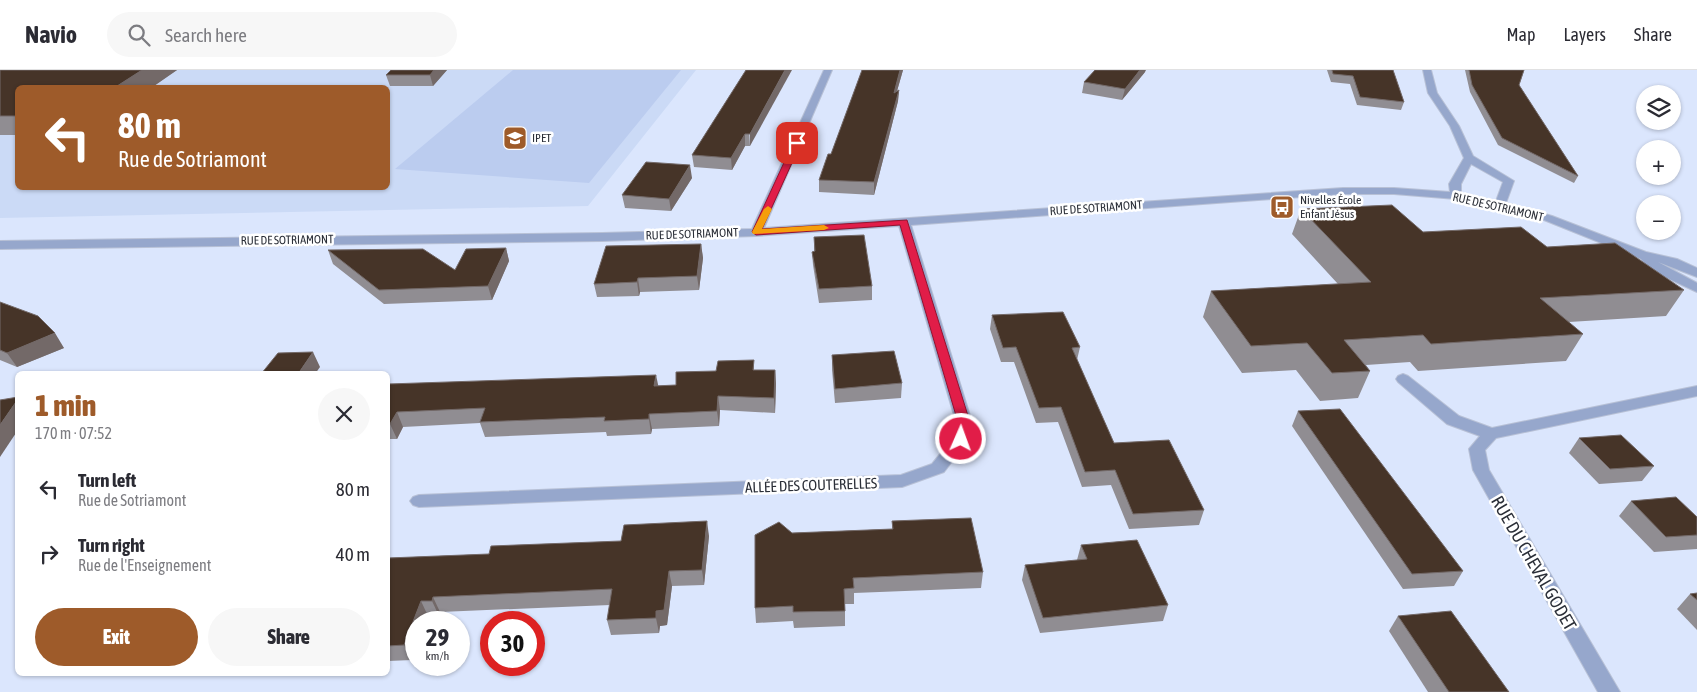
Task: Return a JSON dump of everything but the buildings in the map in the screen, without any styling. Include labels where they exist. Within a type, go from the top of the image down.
[{"type":"street","points":[[756,232],[828,70]]},
{"type":"street","points":[[1427,70],[1429,85],[1436,101],[1452,122],[1469,158],[1509,181],[1500,205]]},
{"type":"street","points":[[1456,196],[1455,184],[1469,158]]},
{"type":"street","name":"RUE DE SOTRIAMONT","points":[[0,245],[602,237],[756,232],[1343,191],[1394,191],[1456,196],[1500,205],[1548,218],[1642,255],[1673,262],[1697,273]]},
{"type":"street","name":"ALLÉE DES COUTERELLES","points":[[419,501],[902,481],[938,468],[961,439],[963,419],[904,222]]},
{"type":"street","name":"RUE DE SOTRIAMONT","points":[[1642,255],[1657,268],[1697,288]]},
{"type":"street","points":[[1403,379],[1453,420],[1491,434],[1697,391]]},
{"type":"street","name":"RUE DU CHEVAL GODET","points":[[1491,434],[1476,449],[1480,470],[1609,692]]},
{"type":"shaded area","name":"IPET","points":[[0,70],[696,70],[588,206],[0,218]]},
{"type":"shaded area","points":[[513,70],[681,70],[589,183],[395,169]]},
{"type":"slow traffic","points":[[768,209],[756,232],[824,228]]},
{"type":"place","name":"IPET","points":[[515,138]]},
{"type":"place","name":"Nivelles École Enfant Jésus","points":[[1282,207]]},
{"type":"route","points":[[797,143],[756,232],[904,222],[963,419],[961,439]]}]
